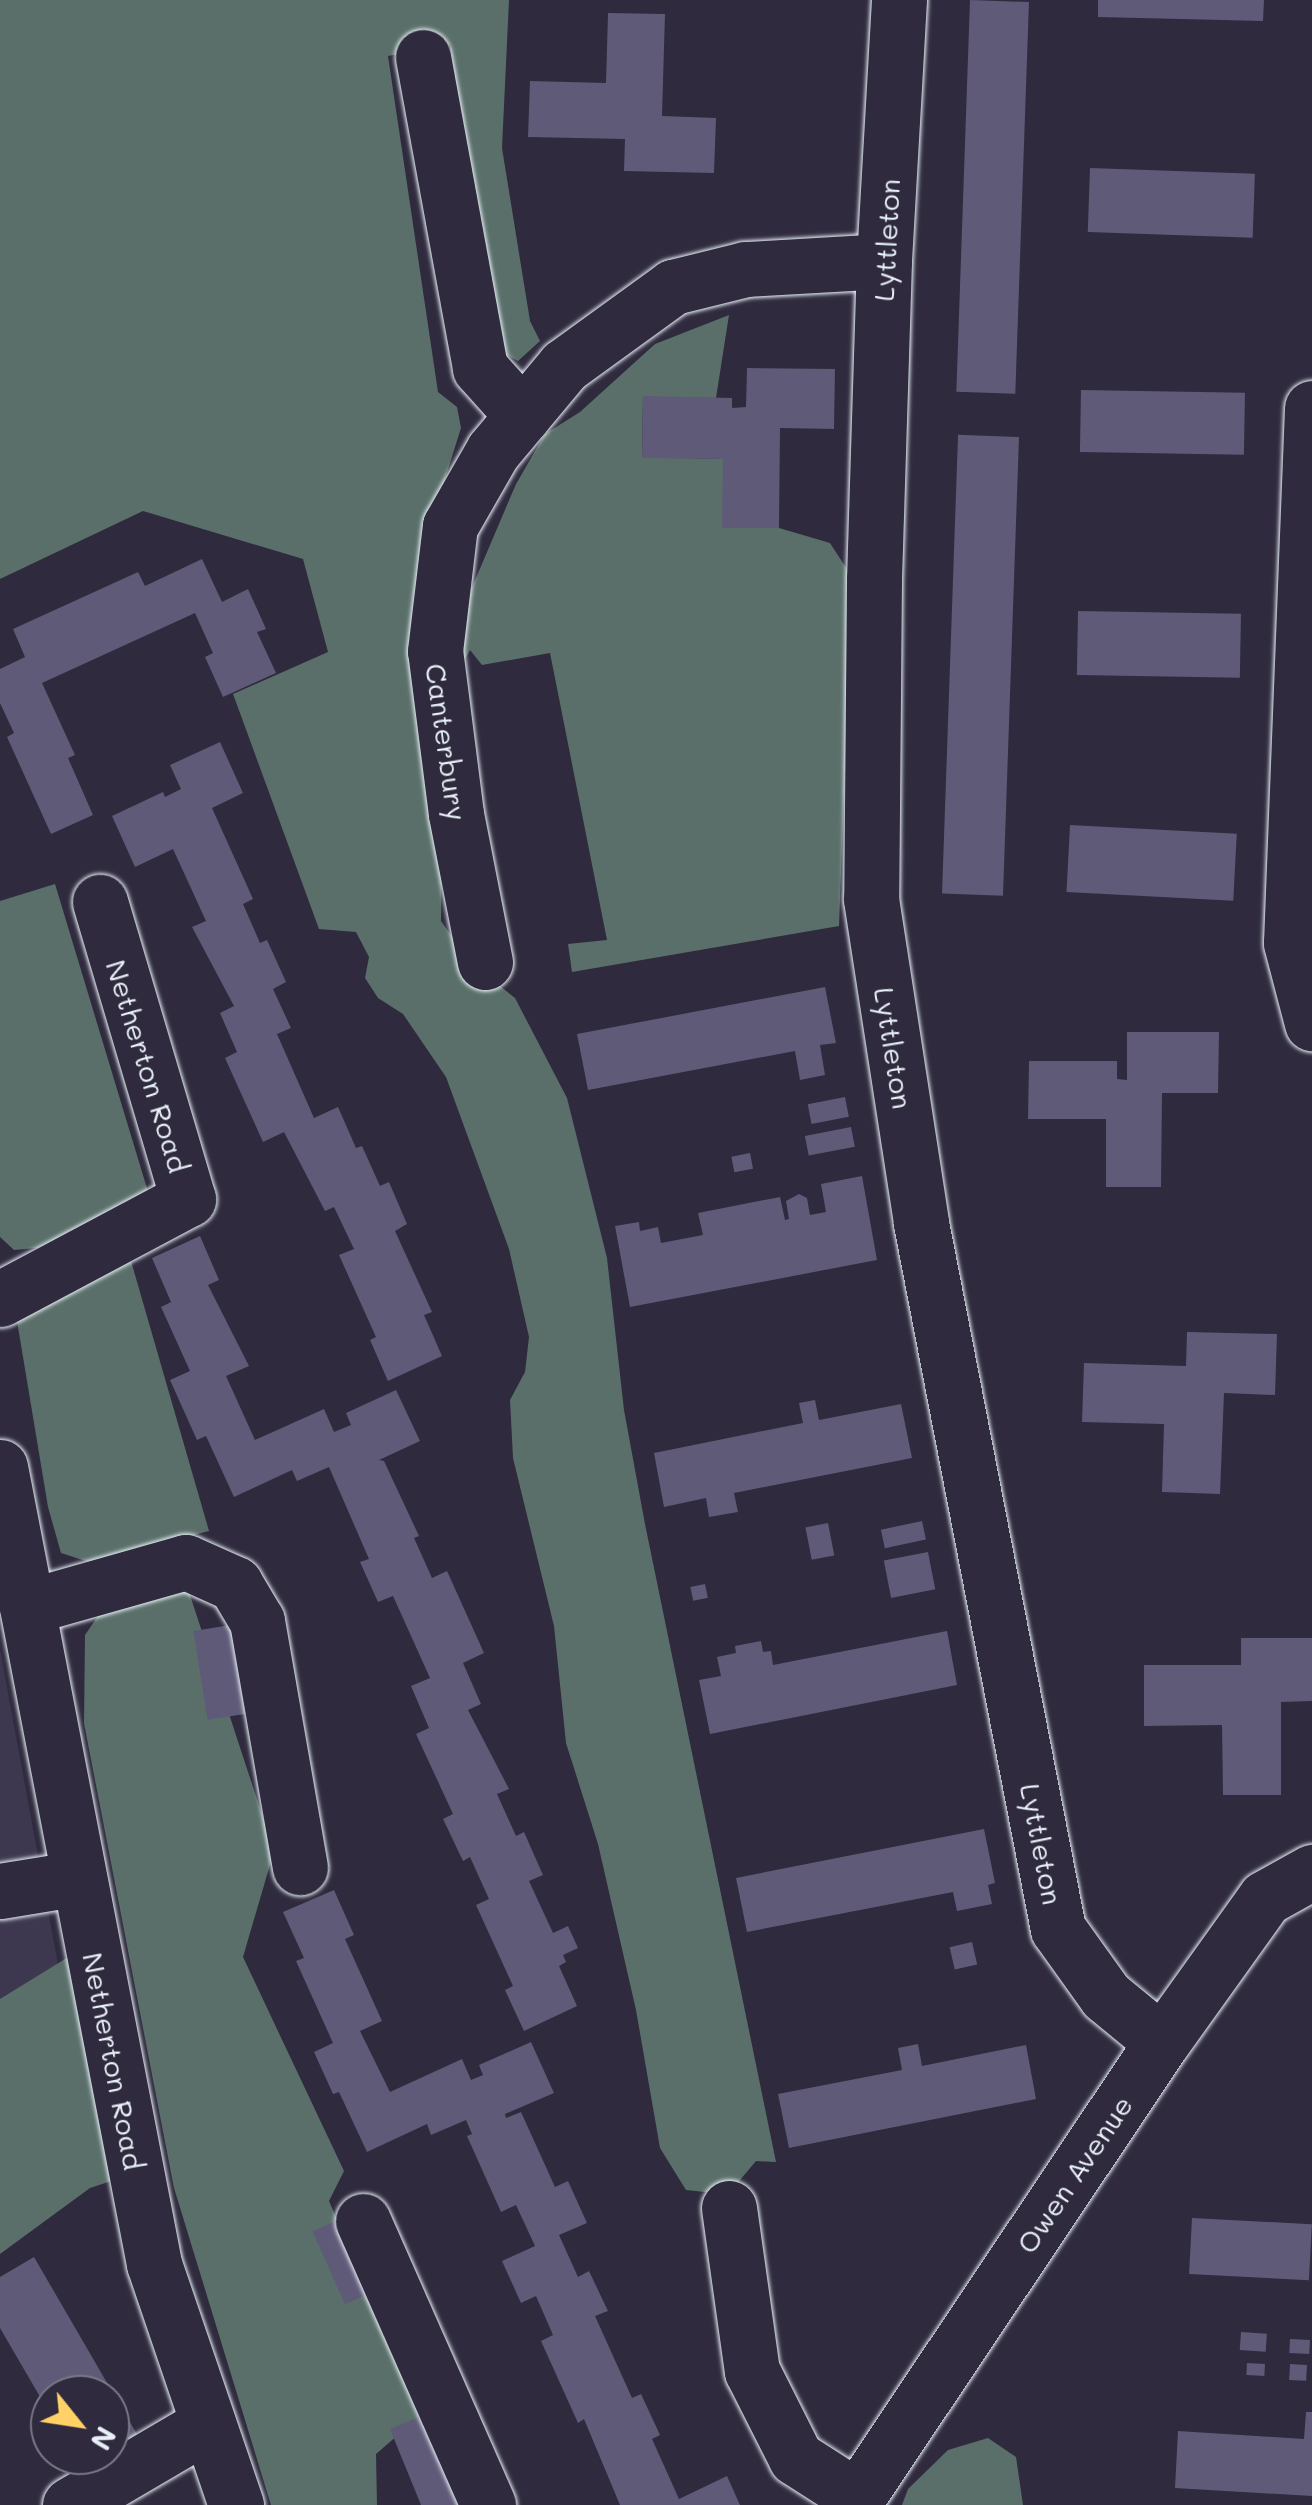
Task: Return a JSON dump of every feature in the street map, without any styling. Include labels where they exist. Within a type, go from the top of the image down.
[{"type":"street","name":"Lyttleton","points":[[899,0],[884,261],[874,580],[871,898],[921,1223],[1058,1929],[1106,1996],[1162,2042]]},
{"type":"street","points":[[422,57],[480,368],[522,416]]},
{"type":"street","name":"Canterbury","points":[[485,962],[456,814],[434,650],[450,526],[493,451],[564,366],[673,287],[746,269],[884,261]]},
{"type":"street","points":[[1312,408],[1291,943],[1312,1022]]},
{"type":"street","name":"Netherton Road","points":[[0,1299],[188,1199],[100,902]]},
{"type":"street","name":"Netherton Road","points":[[0,1467],[154,2264],[236,2505]]},
{"type":"street","points":[[27,1608],[186,1562],[234,1584],[257,1621],[300,1868]]},
{"type":"street","name":"Owen Avenue","points":[[729,2208],[752,2371],[796,2458],[855,2501],[1162,2042],[1264,1898],[1312,1872]]},
{"type":"street","points":[[0,1892],[79,1878]]},
{"type":"street","points":[[363,2221],[488,2505]]},
{"type":"street","points":[[70,2505],[208,2424]]},
{"type":"shaded area","points":[[0,1649],[60,1975],[0,2012]]},
{"type":"green space","points":[[0,0],[509,0],[502,148],[530,321],[540,341],[518,361],[498,350],[450,44],[388,56],[438,392],[457,407],[461,428],[438,501],[461,549],[470,592],[516,484],[545,434],[580,412],[655,344],[729,315],[716,398],[643,397],[642,457],[723,459],[723,528],[779,528],[830,543],[852,577],[839,926],[572,972],[568,944],[607,940],[550,653],[482,665],[470,650],[454,680],[442,833],[441,921],[470,962],[515,998],[567,1098],[607,1258],[624,1410],[645,1524],[776,2162],[756,2161],[735,2186],[714,2193],[686,2190],[660,2148],[636,2010],[598,1844],[566,1743],[554,1626],[513,1458],[510,1400],[525,1372],[529,1337],[509,1249],[446,1077],[403,1014],[378,998],[365,978],[369,957],[356,932],[319,929],[233,694],[328,652],[303,559],[143,511],[0,579]]},
{"type":"green space","points":[[55,884],[149,1195],[46,1247],[14,1250],[0,1237],[0,901]]},
{"type":"green space","points":[[131,1261],[209,1531],[89,1562],[61,1553],[48,1507],[17,1321]]},
{"type":"green space","points":[[188,1589],[274,1851],[243,1957],[344,2171],[329,2201],[421,2415],[376,2454],[377,2505],[271,2505],[174,2188],[84,1723],[85,1635],[100,1613]]},
{"type":"green space","points":[[78,1951],[136,2173],[90,2188],[0,2254],[0,1999]]},
{"type":"green space","points":[[988,2438],[1016,2457],[1023,2505],[902,2505],[908,2489],[948,2450]]},
{"type":"building","points":[[970,0],[1029,2],[1015,394],[956,392]]},
{"type":"building","points":[[1098,0],[1264,0],[1263,21],[1098,17]]},
{"type":"building","points":[[608,13],[665,14],[662,116],[716,118],[714,173],[624,171],[625,139],[528,137],[530,81],[606,83]]},
{"type":"building","points":[[1090,168],[1255,174],[1253,238],[1088,232]]},
{"type":"building","points":[[747,368],[835,369],[834,429],[780,428],[779,528],[722,528],[723,459],[642,458],[643,396],[732,398],[732,408],[746,407]]},
{"type":"building","points":[[1081,390],[1245,393],[1244,455],[1080,452]]},
{"type":"building","points":[[958,435],[1019,437],[1003,896],[942,894]]},
{"type":"building","points":[[202,559],[222,602],[248,589],[266,629],[257,632],[276,673],[223,697],[205,657],[213,653],[195,613],[42,683],[75,755],[68,758],[93,815],[51,834],[7,737],[14,733],[0,703],[0,669],[25,657],[13,629],[138,572],[145,586]]},
{"type":"building","points":[[1078,611],[1241,614],[1240,678],[1077,675]]},
{"type":"building","points":[[220,742],[243,793],[212,808],[253,899],[243,904],[260,943],[267,940],[286,982],[273,989],[291,1028],[277,1034],[314,1118],[338,1107],[356,1148],[362,1146],[380,1186],[389,1182],[407,1224],[395,1231],[432,1312],[424,1315],[442,1356],[388,1381],[370,1340],[376,1337],[339,1255],[354,1249],[334,1207],[325,1211],[284,1132],[263,1142],[225,1058],[237,1052],[220,1013],[234,1006],[192,927],[206,921],[173,849],[135,867],[112,816],[163,792],[165,797],[181,789],[170,765]]},
{"type":"building","points":[[1070,825],[1237,834],[1233,901],[1066,892]]},
{"type":"building","points":[[825,987],[836,1043],[820,1045],[825,1075],[800,1080],[795,1051],[588,1090],[577,1034]]},
{"type":"building","points":[[1127,1032],[1219,1032],[1218,1093],[1162,1093],[1161,1187],[1106,1187],[1106,1119],[1028,1119],[1029,1061],[1117,1061],[1117,1079],[1127,1080]]},
{"type":"building","points":[[845,1097],[849,1117],[812,1124],[808,1104]]},
{"type":"building","points":[[851,1127],[855,1147],[809,1156],[805,1136]]},
{"type":"building","points":[[750,1153],[753,1169],[734,1172],[731,1157]]},
{"type":"building","points":[[862,1176],[877,1260],[630,1307],[615,1226],[639,1222],[640,1231],[658,1227],[661,1243],[703,1235],[698,1213],[780,1197],[785,1220],[789,1219],[786,1201],[799,1194],[807,1198],[810,1215],[826,1212],[821,1184]]},
{"type":"building","points":[[200,1236],[219,1280],[208,1285],[249,1366],[226,1376],[255,1440],[324,1409],[334,1432],[351,1425],[346,1413],[396,1390],[420,1441],[379,1460],[384,1461],[419,1536],[414,1538],[432,1578],[447,1571],[484,1653],[463,1663],[481,1704],[468,1710],[509,1789],[497,1794],[516,1836],[524,1832],[543,1875],[529,1881],[553,1933],[568,1926],[578,1948],[563,1955],[566,1962],[559,1966],[577,2006],[524,2031],[505,1990],[513,1986],[476,1905],[489,1899],[470,1857],[463,1861],[443,1819],[453,1814],[416,1734],[429,1728],[411,1686],[430,1678],[393,1596],[378,1602],[360,1562],[369,1559],[329,1467],[297,1481],[292,1470],[234,1497],[206,1436],[197,1440],[170,1380],[190,1371],[161,1307],[171,1302],[152,1258]]},
{"type":"building","points":[[1187,1332],[1277,1334],[1275,1395],[1224,1393],[1220,1494],[1162,1492],[1164,1424],[1082,1422],[1084,1363],[1186,1366]]},
{"type":"building","points":[[815,1400],[819,1420],[901,1404],[912,1458],[734,1493],[738,1512],[709,1517],[706,1498],[664,1507],[654,1453],[803,1423],[799,1403]]},
{"type":"building","points":[[922,1521],[926,1540],[885,1548],[881,1530]]},
{"type":"building","points":[[828,1523],[834,1555],[812,1560],[805,1527]]},
{"type":"building","points":[[928,1552],[935,1589],[891,1598],[884,1561]]},
{"type":"building","points":[[705,1584],[708,1598],[693,1601],[690,1587]]},
{"type":"building","points":[[231,1625],[245,1714],[208,1720],[193,1631]]},
{"type":"building","points":[[947,1631],[957,1685],[710,1734],[699,1680],[721,1676],[717,1657],[736,1653],[735,1646],[761,1641],[763,1652],[771,1651],[773,1665]]},
{"type":"building","points":[[1241,1638],[1312,1638],[1312,1701],[1281,1702],[1281,1795],[1223,1795],[1222,1725],[1144,1726],[1144,1665],[1241,1665]]},
{"type":"building","points":[[984,1829],[995,1883],[988,1885],[992,1904],[957,1911],[953,1892],[747,1932],[736,1878]]},
{"type":"building","points":[[334,1890],[354,1935],[345,1939],[382,2021],[360,2031],[390,2092],[462,2059],[471,2080],[483,2075],[479,2065],[531,2042],[554,2093],[505,2114],[506,2118],[521,2112],[555,2187],[568,2181],[587,2223],[559,2235],[578,2277],[589,2271],[608,2311],[595,2316],[632,2398],[641,2394],[660,2435],[652,2439],[679,2499],[727,2476],[740,2505],[620,2505],[584,2419],[578,2423],[541,2341],[553,2335],[536,2296],[521,2303],[502,2261],[535,2246],[516,2205],[501,2212],[467,2136],[472,2134],[466,2120],[431,2135],[427,2124],[367,2152],[339,2092],[333,2094],[314,2052],[333,2043],[296,1961],[304,1958],[283,1912]]},
{"type":"building","points":[[972,1942],[977,1964],[955,1970],[950,1947]]},
{"type":"building","points":[[918,2044],[922,2066],[1026,2045],[1036,2099],[789,2148],[778,2094],[902,2070],[898,2048]]},
{"type":"building","points":[[349,2215],[382,2288],[345,2304],[312,2231]]},
{"type":"building","points":[[1192,2218],[1312,2224],[1309,2280],[1189,2274]]},
{"type":"building","points":[[34,2257],[103,2375],[30,2375],[30,2380],[0,2328],[0,2277]]},
{"type":"building","points":[[1241,2332],[1267,2334],[1266,2352],[1240,2350]]},
{"type":"building","points":[[1290,2339],[1310,2340],[1309,2354],[1289,2353]]},
{"type":"building","points":[[1247,2363],[1265,2364],[1264,2376],[1246,2375]]},
{"type":"building","points":[[1290,2364],[1307,2365],[1306,2381],[1289,2380]]},
{"type":"building","points":[[432,2412],[471,2505],[421,2505],[390,2429]]},
{"type":"building","points":[[1306,2412],[1312,2412],[1312,2496],[1175,2488],[1178,2431],[1304,2439]]},
{"type":"building","points":[[130,2422],[142,2443],[130,2450]]}]
